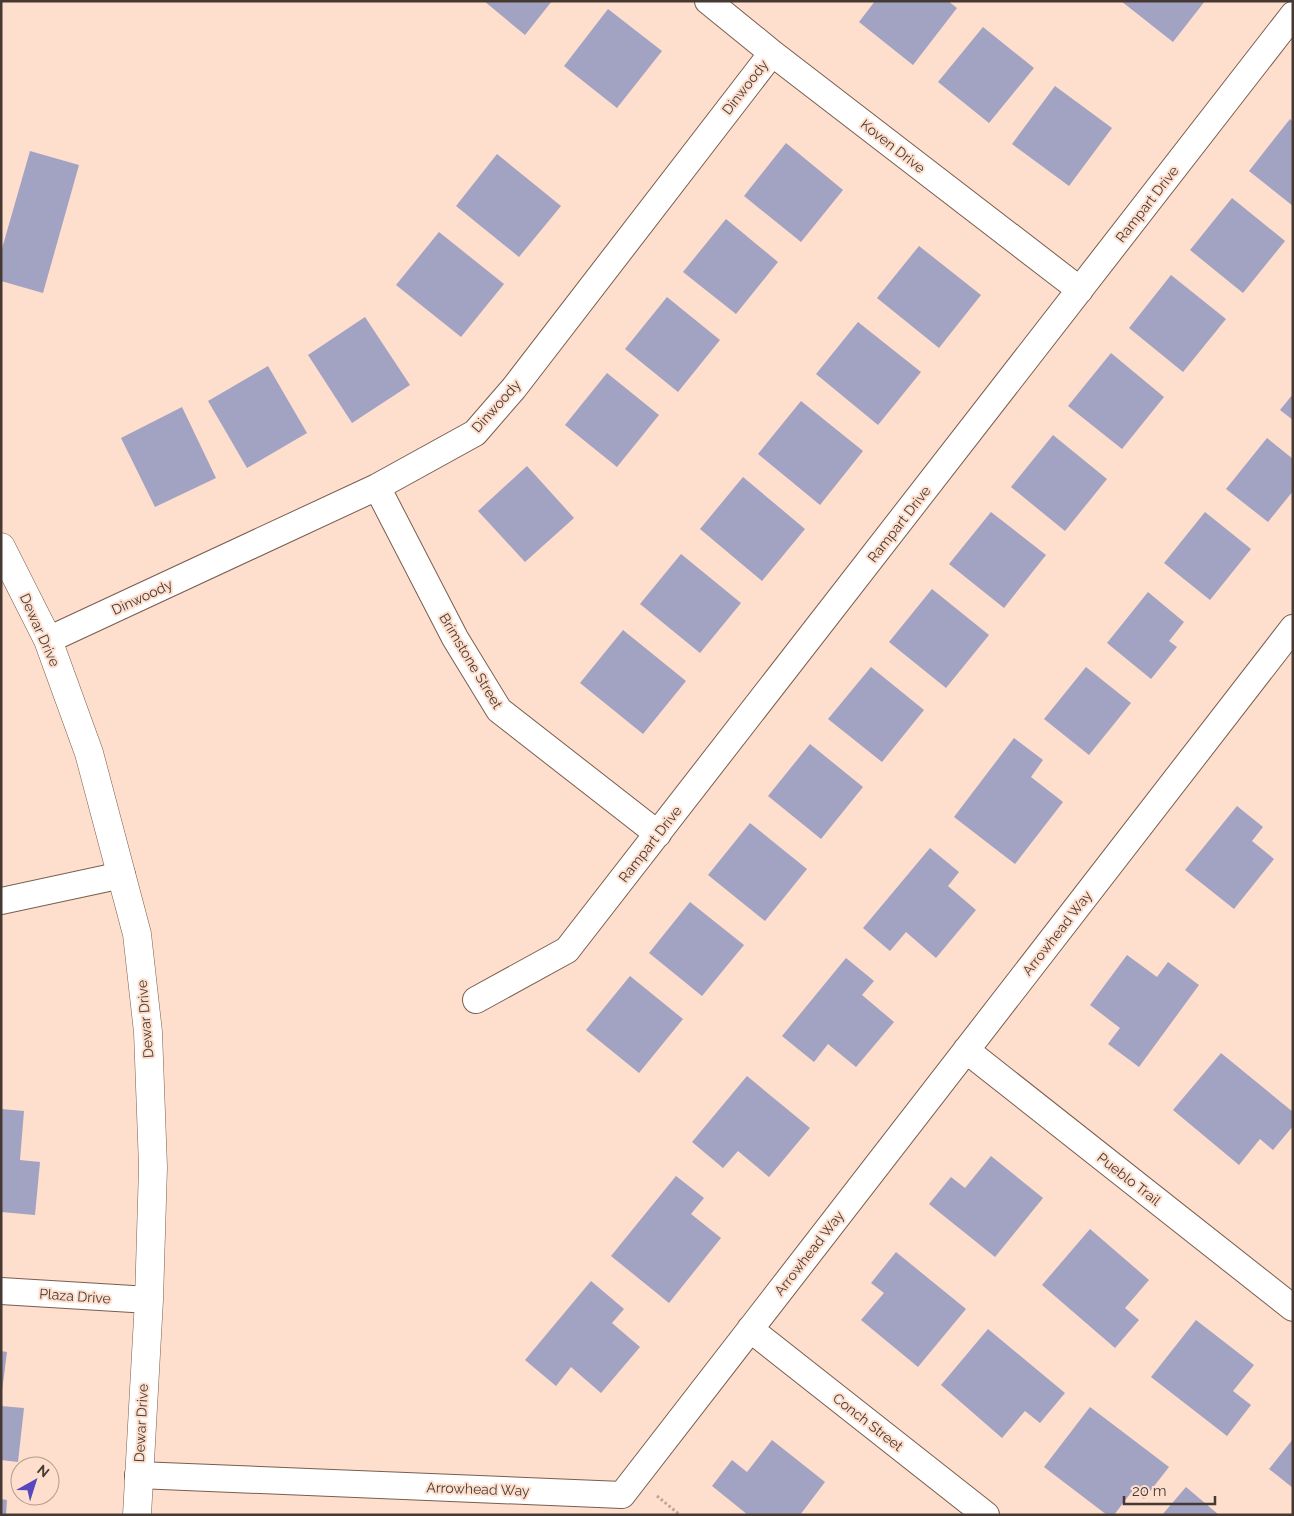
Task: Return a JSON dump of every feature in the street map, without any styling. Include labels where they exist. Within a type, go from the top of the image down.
[{"type":"street","name":"Koven Drive","points":[[708,1],[772,53],[1080,290]]},
{"type":"street","name":"Rampart Drive","points":[[476,1000],[567,950],[1293,15]]},
{"type":"street","name":"Dinwoody","points":[[48,640],[377,487],[475,432],[514,388],[772,53]]},
{"type":"street","name":"Brimstone Street","points":[[377,487],[455,638],[499,710],[658,834]]},
{"type":"street","name":"Dewar Drive","points":[[1,547],[48,640],[89,753],[137,934],[148,1032],[153,1167],[149,1300],[137,1515]]},
{"type":"street","name":"Arrowhead Way","points":[[138,1475],[622,1495],[1293,628]]},
{"type":"street","points":[[1,900],[122,875]]},
{"type":"street","name":"Pueblo Trail","points":[[966,1050],[1293,1308]]},
{"type":"street","name":"Plaza Drive","points":[[1,1291],[149,1300]]},
{"type":"street","name":"Conch Street","points":[[750,1329],[986,1515]]},
{"type":"building","points":[[484,1],[552,1],[525,35]]},
{"type":"building","points":[[875,1],[948,1],[957,8],[913,65],[859,22]]},
{"type":"building","points":[[1121,1],[1205,1],[1173,42]]},
{"type":"building","points":[[608,9],[662,51],[617,108],[564,66]]},
{"type":"building","points":[[983,27],[1034,68],[989,123],[938,82]]},
{"type":"building","points":[[1055,86],[1112,128],[1069,186],[1012,144]]},
{"type":"building","points":[[1290,119],[1293,122],[1293,206],[1249,171]]},
{"type":"building","points":[[786,143],[843,190],[801,242],[744,196]]},
{"type":"building","points":[[30,151],[79,165],[43,293],[1,281],[1,252]]},
{"type":"building","points":[[497,154],[561,206],[519,257],[456,206]]},
{"type":"building","points":[[1232,198],[1285,241],[1243,293],[1190,250]]},
{"type":"building","points":[[726,219],[778,262],[736,314],[683,272]]},
{"type":"building","points":[[439,232],[504,284],[461,337],[396,285]]},
{"type":"building","points":[[919,246],[981,295],[939,348],[877,298]]},
{"type":"building","points":[[1171,275],[1226,319],[1183,372],[1129,328]]},
{"type":"building","points":[[667,297],[720,340],[678,392],[625,349]]},
{"type":"building","points":[[365,317],[410,385],[352,423],[308,355]]},
{"type":"building","points":[[858,322],[921,372],[878,425],[816,374]]},
{"type":"building","points":[[1111,353],[1164,397],[1122,449],[1068,406]]},
{"type":"building","points":[[268,366],[307,433],[247,468],[208,401]]},
{"type":"building","points":[[607,373],[659,415],[617,467],[565,425]]},
{"type":"building","points":[[1293,394],[1293,420],[1280,410]]},
{"type":"building","points":[[801,401],[863,451],[820,505],[758,454]]},
{"type":"building","points":[[182,407],[216,478],[155,507],[121,438]]},
{"type":"building","points":[[1053,435],[1107,479],[1065,531],[1011,487]]},
{"type":"building","points":[[1267,438],[1293,459],[1293,491],[1268,522],[1226,489]]},
{"type":"building","points":[[527,466],[574,518],[525,562],[478,511]]},
{"type":"building","points":[[743,477],[805,529],[762,581],[700,529]]},
{"type":"building","points":[[991,512],[1046,555],[1004,608],[949,564]]},
{"type":"building","points":[[1205,512],[1251,549],[1210,600],[1164,563]]},
{"type":"building","points":[[681,554],[741,603],[700,653],[640,604]]},
{"type":"building","points":[[932,589],[989,635],[946,688],[889,642]]},
{"type":"building","points":[[1148,592],[1184,622],[1169,641],[1177,647],[1151,679],[1107,643]]},
{"type":"building","points":[[623,630],[686,681],[643,734],[580,683]]},
{"type":"building","points":[[871,667],[924,710],[882,762],[828,719]]},
{"type":"building","points":[[1086,667],[1131,703],[1089,755],[1044,719]]},
{"type":"building","points":[[1014,738],[1043,760],[1031,777],[1063,802],[1015,864],[954,817]]},
{"type":"building","points":[[810,744],[863,787],[821,839],[768,796]]},
{"type":"building","points":[[1237,806],[1263,827],[1252,841],[1274,859],[1234,909],[1185,870]]},
{"type":"building","points":[[750,823],[807,869],[765,921],[708,875]]},
{"type":"building","points":[[930,848],[959,872],[948,886],[976,910],[936,958],[906,932],[890,951],[863,928]]},
{"type":"building","points":[[690,902],[744,945],[702,996],[649,953]]},
{"type":"building","points":[[1127,955],[1157,977],[1168,962],[1199,985],[1139,1067],[1108,1044],[1120,1028],[1090,1005]]},
{"type":"building","points":[[846,958],[874,981],[862,995],[894,1022],[856,1067],[828,1044],[814,1062],[782,1036]]},
{"type":"building","points":[[630,976],[683,1019],[639,1073],[586,1030]]},
{"type":"building","points":[[1221,1053],[1293,1112],[1293,1126],[1273,1150],[1260,1139],[1239,1165],[1173,1110]]},
{"type":"building","points":[[747,1076],[810,1128],[769,1177],[738,1151],[723,1168],[692,1142]]},
{"type":"building","points":[[1,1109],[24,1111],[20,1160],[40,1162],[35,1215],[1,1212]]},
{"type":"building","points":[[991,1156],[1043,1198],[995,1257],[929,1204],[951,1177],[965,1188]]},
{"type":"building","points":[[676,1176],[704,1198],[691,1214],[721,1238],[669,1303],[611,1256]]},
{"type":"building","points":[[1090,1229],[1149,1280],[1125,1308],[1139,1320],[1115,1348],[1042,1285]]},
{"type":"building","points":[[896,1252],[966,1309],[918,1367],[861,1320],[884,1293],[871,1283]]},
{"type":"building","points":[[591,1281],[624,1309],[612,1323],[640,1347],[601,1393],[571,1367],[556,1386],[525,1360]]},
{"type":"building","points":[[1196,1320],[1254,1365],[1233,1391],[1251,1405],[1227,1436],[1151,1377]]},
{"type":"building","points":[[988,1329],[1065,1393],[1040,1423],[1025,1411],[1002,1438],[941,1385]]},
{"type":"building","points":[[1,1351],[7,1352],[2,1391],[1,1391]]},
{"type":"building","points":[[1,1406],[24,1408],[19,1456],[10,1456],[10,1461],[1,1460]]},
{"type":"building","points":[[1090,1407],[1169,1467],[1144,1499],[1133,1490],[1114,1515],[1107,1515],[1044,1467]]},
{"type":"building","points":[[1293,1439],[1293,1488],[1269,1469]]},
{"type":"building","points":[[772,1440],[825,1482],[800,1515],[748,1515],[712,1486],[732,1460],[747,1472]]},
{"type":"building","points":[[1186,1487],[1219,1515],[1162,1515]]},
{"type":"building","points":[[1,1499],[7,1500],[6,1515],[1,1515]]}]
